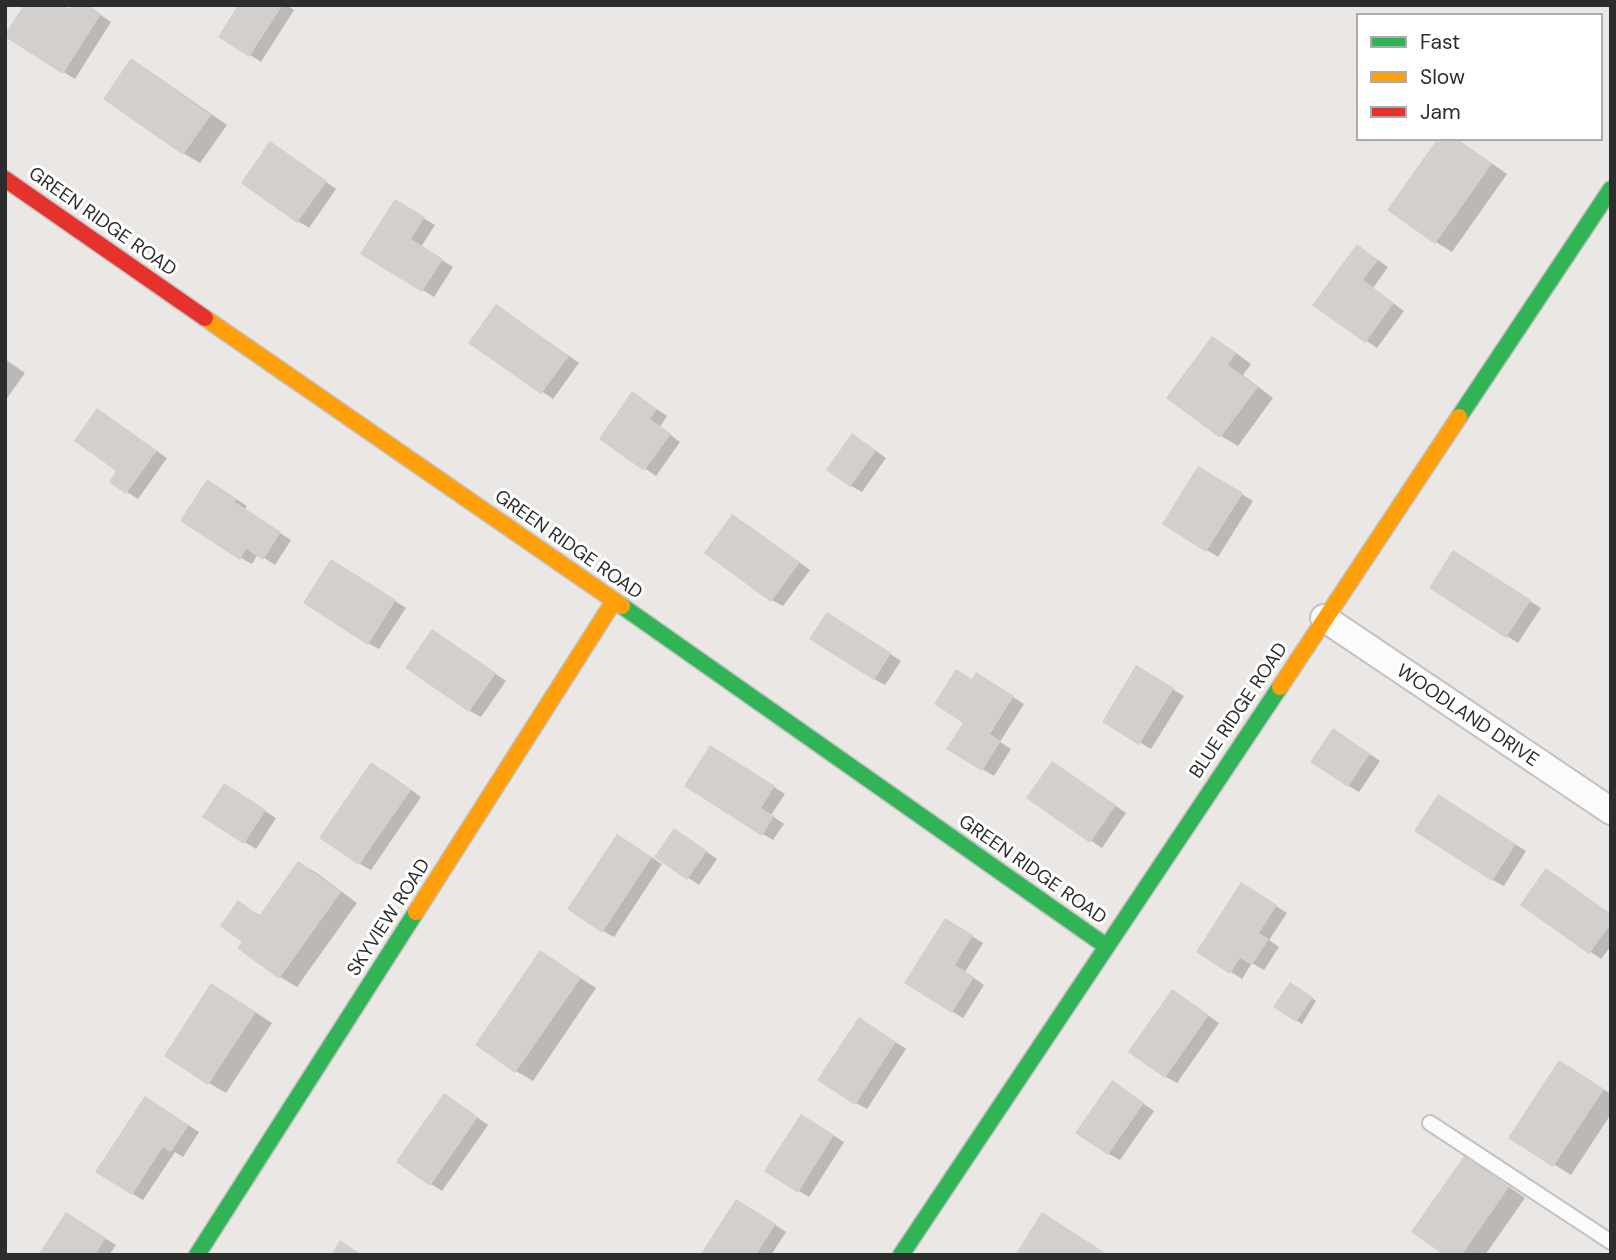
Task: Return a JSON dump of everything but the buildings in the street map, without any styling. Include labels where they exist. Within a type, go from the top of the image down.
[{"type":"street","name":"GREEN RIDGE ROAD","points":[[5,179],[1106,946]]},
{"type":"street","name":"BLUE RIDGE ROAD","points":[[901,1255],[1611,189]]},
{"type":"street","name":"SKYVIEW ROAD","points":[[197,1255],[614,601]]},
{"type":"street","name":"WOODLAND DRIVE","points":[[1324,618],[1611,811]]},
{"type":"lane","points":[[1430,1123],[1611,1242]]},
{"type":"traffic: fast","points":[[1459,417],[1611,189]]},
{"type":"traffic: fast","points":[[622,606],[1106,946]]},
{"type":"traffic: fast","points":[[901,1255],[1280,687]]},
{"type":"traffic: fast","points":[[197,1255],[416,912]]},
{"type":"traffic: slow","points":[[205,318],[622,606]]},
{"type":"traffic: slow","points":[[1280,687],[1459,417]]},
{"type":"traffic: slow","points":[[416,912],[614,601]]},
{"type":"traffic: jam","points":[[5,179],[205,318]]}]
